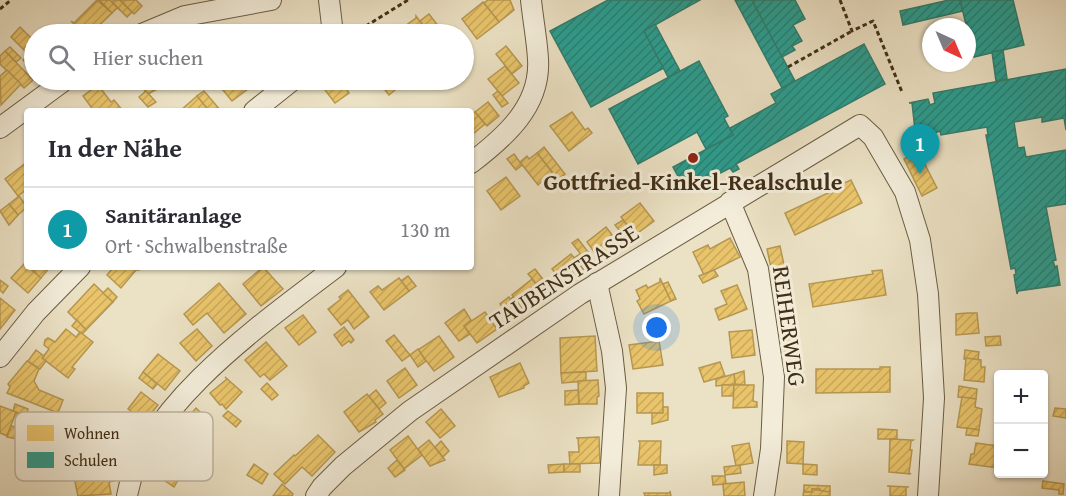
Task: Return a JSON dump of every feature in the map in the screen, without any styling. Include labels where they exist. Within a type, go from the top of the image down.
[{"type":"street","points":[[166,24],[185,16],[271,0]]},
{"type":"street","points":[[328,0],[332,24]]},
{"type":"street","points":[[474,160],[509,131],[531,98],[537,80],[538,60],[531,0]]},
{"type":"street","points":[[27,108],[51,90]]},
{"type":"street","points":[[258,108],[281,90]]},
{"type":"street","points":[[0,128],[24,110]]},
{"type":"street","name":"TAUBENSTRASSE","points":[[316,496],[343,466],[410,411],[597,283],[860,125],[873,137],[905,192],[920,240],[928,294],[934,398],[928,496]]},
{"type":"street","name":"REIHERWEG","points":[[730,202],[758,269],[774,377],[771,448],[764,496]]},
{"type":"street","points":[[0,357],[36,312],[77,270]]},
{"type":"street","points":[[169,412],[189,389],[248,337],[332,270]]},
{"type":"street","points":[[597,283],[612,351],[616,388],[609,496]]},
{"type":"street","points":[[127,496],[131,481]]},
{"type":"path","points":[[0,9],[11,0]]},
{"type":"path","points":[[369,24],[408,0]]},
{"type":"path","points":[[840,0],[852,31]]},
{"type":"path","points":[[788,67],[873,21],[902,92]]},
{"type":"building: Wohnen","points":[[97,0],[112,13],[100,24],[74,24],[71,21],[74,23]]},
{"type":"building: Wohnen","points":[[99,0],[110,0],[120,10],[117,8],[112,13]]},
{"type":"building: Wohnen","points":[[120,0],[132,12],[127,17],[112,2]]},
{"type":"building: Wohnen","points":[[120,0],[136,0],[142,6],[134,14]]},
{"type":"building: Wohnen","points":[[488,0],[510,0],[514,10],[499,22],[484,3]]},
{"type":"building: Wohnen","points":[[483,2],[499,22],[477,39],[474,35],[474,24],[466,24],[462,19]]},
{"type":"building: Wohnen","points":[[429,14],[437,24],[422,24],[420,21]]},
{"type":"building: Wohnen","points":[[416,16],[422,24],[408,24]]},
{"type":"building: Wohnen","points":[[20,27],[24,31],[24,50],[11,37]]},
{"type":"building: Wohnen","points":[[506,46],[522,66],[512,74],[496,54]]},
{"type":"building: Wohnen","points":[[10,47],[21,58],[16,62],[5,51]]},
{"type":"building: Wohnen","points":[[5,51],[24,71],[24,88],[0,64],[0,56]]},
{"type":"building: Wohnen","points":[[505,66],[519,83],[502,96],[488,79]]},
{"type":"building: Wohnen","points":[[7,70],[21,84],[1,105],[0,76]]},
{"type":"building: Wohnen","points":[[91,90],[102,90],[111,102],[114,100],[121,108],[92,108],[83,96]]},
{"type":"building: Wohnen","points":[[223,90],[247,90],[232,101]]},
{"type":"building: Wohnen","points":[[325,90],[347,90],[349,93],[335,103]]},
{"type":"building: Wohnen","points":[[385,90],[395,90],[389,95]]},
{"type":"building: Wohnen","points":[[146,91],[156,102],[148,107],[139,97]]},
{"type":"building: Wohnen","points":[[204,91],[218,108],[207,108],[197,96]]},
{"type":"building: Wohnen","points":[[498,91],[508,103],[502,107],[493,95]]},
{"type":"building: Wohnen","points":[[197,96],[207,108],[183,108]]},
{"type":"building: Wohnen","points":[[488,102],[499,116],[487,126],[475,112]]},
{"type":"building: Wohnen","points":[[572,112],[585,130],[588,128],[592,133],[569,151],[550,126]]},
{"type":"building: Wohnen","points":[[474,113],[485,124],[474,133]]},
{"type":"building: Wohnen","points":[[544,147],[565,174],[556,181],[537,153]]},
{"type":"building: Wohnen","points":[[918,151],[937,188],[922,196],[904,159]]},
{"type":"building: Wohnen","points":[[537,153],[552,172],[538,185],[520,162],[527,156],[529,159]]},
{"type":"building: Wohnen","points":[[514,154],[522,165],[516,170],[507,159]]},
{"type":"building: Wohnen","points":[[24,164],[24,191],[18,196],[5,179]]},
{"type":"building: Wohnen","points":[[506,177],[520,196],[501,210],[487,191]]},
{"type":"building: Wohnen","points":[[851,180],[862,203],[795,235],[785,213]]},
{"type":"building: Wohnen","points":[[19,196],[24,203],[24,210],[18,215],[9,204]]},
{"type":"building: Wohnen","points":[[640,203],[654,221],[635,235],[621,217]]},
{"type":"building: Wohnen","points":[[9,204],[18,215],[9,225],[0,211]]},
{"type":"building: Wohnen","points":[[623,220],[634,235],[627,240],[615,225]]},
{"type":"building: Wohnen","points":[[606,227],[620,245],[600,260],[587,242]]},
{"type":"building: Wohnen","points":[[730,238],[740,257],[704,275],[693,252],[708,245],[710,249]]},
{"type":"building: Wohnen","points":[[578,239],[589,253],[583,257],[572,243]]},
{"type":"building: Wohnen","points":[[780,246],[790,293],[777,296],[767,249]]},
{"type":"building: Wohnen","points":[[571,254],[585,271],[565,286],[552,269]]},
{"type":"building: Wohnen","points":[[580,254],[589,265],[583,269],[574,258]]},
{"type":"building: Wohnen","points":[[24,264],[24,270],[32,270],[41,278],[28,293],[11,278]]},
{"type":"building: Wohnen","points":[[535,269],[545,282],[539,287],[528,274]]},
{"type":"building: Wohnen","points":[[32,270],[48,270],[41,278]]},
{"type":"building: Wohnen","points":[[111,270],[136,270],[121,288],[107,275]]},
{"type":"building: Wohnen","points":[[259,270],[266,270],[283,289],[261,306],[243,284]]},
{"type":"building: Wohnen","points":[[714,270],[718,276],[703,283],[699,276]]},
{"type":"building: Wohnen","points":[[882,270],[886,295],[813,307],[809,284],[873,274],[872,271]]},
{"type":"building: Wohnen","points":[[408,276],[416,286],[409,291],[401,281]]},
{"type":"building: Wohnen","points":[[399,278],[409,291],[384,310],[370,292],[378,286],[382,290]]},
{"type":"building: Wohnen","points":[[660,278],[671,301],[644,314],[637,301],[640,299],[636,290],[646,285],[648,288],[660,282]]},
{"type":"building: Wohnen","points":[[532,279],[544,294],[524,312],[512,295]]},
{"type":"building: Wohnen","points":[[0,280],[8,286],[3,293],[0,290]]},
{"type":"building: Wohnen","points":[[668,282],[676,299],[671,301],[663,284]]},
{"type":"building: Wohnen","points":[[219,283],[246,314],[224,333],[207,313],[193,325],[184,314]]},
{"type":"building: Wohnen","points":[[94,284],[113,302],[86,330],[68,312]]},
{"type":"building: Wohnen","points":[[737,285],[747,309],[719,320],[715,309],[727,304],[721,291]]},
{"type":"building: Wohnen","points":[[108,288],[117,297],[113,302],[103,293]]},
{"type":"building: Wohnen","points":[[348,290],[369,317],[354,329],[348,320],[341,325],[328,309]]},
{"type":"building: Wohnen","points":[[509,297],[510,299],[513,297],[520,306],[518,309],[522,314],[513,321],[500,304]]},
{"type":"building: Wohnen","points":[[0,298],[15,310],[0,329]]},
{"type":"building: Wohnen","points":[[464,309],[471,320],[464,326],[470,334],[459,341],[445,323]]},
{"type":"building: Wohnen","points":[[485,312],[497,329],[477,343],[464,326]]},
{"type":"building: Wohnen","points":[[977,313],[979,333],[956,335],[956,314]]},
{"type":"building: Wohnen","points":[[303,315],[316,332],[299,345],[285,328]]},
{"type":"building: Wohnen","points":[[796,318],[801,366],[787,368],[782,319]]},
{"type":"building: Wohnen","points":[[77,320],[86,330],[82,334],[72,326]]},
{"type":"building: Wohnen","points":[[344,327],[354,340],[342,346],[334,335]]},
{"type":"building: Wohnen","points":[[66,329],[76,337],[80,332],[93,342],[72,367],[75,369],[68,378],[42,358],[49,349],[44,345],[45,340],[48,338],[55,342]]},
{"type":"building: Wohnen","points":[[197,329],[212,346],[196,361],[180,343]]},
{"type":"building: Wohnen","points":[[752,330],[755,355],[732,358],[729,332]]},
{"type":"building: Wohnen","points":[[394,335],[410,355],[402,361],[386,341]]},
{"type":"building: Wohnen","points":[[439,336],[454,357],[434,371],[418,350]]},
{"type":"building: Wohnen","points":[[595,336],[597,371],[561,373],[560,338]]},
{"type":"building: Wohnen","points":[[1000,336],[1001,345],[986,346],[985,337]]},
{"type":"building: Wohnen","points":[[659,341],[663,365],[633,369],[629,345]]},
{"type":"building: Wohnen","points":[[266,342],[287,366],[270,380],[264,374],[260,377],[245,360]]},
{"type":"building: Wohnen","points":[[418,349],[426,361],[418,367],[410,355]]},
{"type":"building: Wohnen","points":[[36,350],[44,356],[42,358],[46,361],[40,369],[28,361]]},
{"type":"building: Wohnen","points":[[965,350],[979,352],[978,360],[964,359]]},
{"type":"building: Wohnen","points":[[158,354],[180,371],[165,390],[143,372]]},
{"type":"building: Wohnen","points":[[966,358],[981,360],[981,367],[985,367],[984,382],[964,380]]},
{"type":"building: Wohnen","points":[[27,361],[39,369],[34,381],[39,390],[63,400],[58,412],[7,393],[10,387],[8,384]]},
{"type":"building: Wohnen","points":[[720,362],[725,376],[704,382],[699,368]]},
{"type":"building: Wohnen","points":[[520,363],[529,383],[524,388],[499,397],[490,377]]},
{"type":"building: Wohnen","points":[[880,367],[890,367],[890,392],[816,393],[816,369],[880,369]]},
{"type":"building: Wohnen","points":[[405,368],[417,385],[399,398],[387,381]]},
{"type":"building: Wohnen","points":[[744,371],[745,385],[735,384],[734,374]]},
{"type":"building: Wohnen","points":[[143,372],[157,384],[153,389],[139,378]]},
{"type":"building: Wohnen","points":[[586,372],[586,381],[562,383],[561,373]]},
{"type":"building: Wohnen","points":[[734,374],[735,384],[716,386],[716,379]]},
{"type":"building: Wohnen","points":[[225,377],[242,392],[226,409],[210,393],[227,379]]},
{"type":"building: Wohnen","points":[[598,380],[597,404],[579,404],[578,381]]},
{"type":"building: Wohnen","points":[[267,383],[278,395],[272,400],[261,389]]},
{"type":"building: Wohnen","points":[[722,385],[734,385],[733,396],[722,396]]},
{"type":"building: Wohnen","points":[[734,385],[754,385],[753,401],[757,402],[757,407],[733,408]]},
{"type":"building: Wohnen","points":[[959,386],[977,389],[976,399],[958,397]]},
{"type":"building: Wohnen","points":[[376,390],[386,403],[379,409],[369,396]]},
{"type":"building: Wohnen","points":[[578,390],[579,404],[565,405],[565,391]]},
{"type":"building: Wohnen","points":[[141,392],[158,405],[152,412],[132,412],[128,409]]},
{"type":"building: Wohnen","points":[[637,393],[663,393],[663,413],[637,413]]},
{"type":"building: Wohnen","points":[[367,394],[383,414],[375,420],[376,422],[359,432],[344,412]]},
{"type":"building: Wohnen","points":[[962,397],[976,399],[975,407],[982,409],[979,430],[957,427]]},
{"type":"building: Wohnen","points":[[15,404],[28,409],[27,412],[13,411]]},
{"type":"building: Wohnen","points":[[0,406],[16,412],[7,436],[0,433]]},
{"type":"building: Wohnen","points":[[663,407],[668,407],[668,420],[652,424],[652,413],[663,413]]},
{"type":"building: Wohnen","points":[[1055,408],[1066,409],[1066,418],[1053,416]]},
{"type":"building: Wohnen","points":[[441,409],[455,426],[440,438],[426,422]]},
{"type":"building: Wohnen","points":[[228,411],[241,421],[236,427],[223,416]]},
{"type":"building: Wohnen","points":[[11,426],[15,427],[15,439],[7,437]]},
{"type":"building: Wohnen","points":[[967,428],[979,430],[978,436],[966,435]]},
{"type":"building: Wohnen","points":[[878,429],[897,430],[897,439],[878,439]]},
{"type":"building: Wohnen","points":[[318,435],[335,452],[312,476],[302,467],[285,484],[274,474]]},
{"type":"building: Wohnen","points":[[408,436],[422,455],[404,469],[390,450]]},
{"type":"building: Wohnen","points":[[599,437],[600,463],[570,464],[569,452],[579,452],[578,438],[576,438]]},
{"type":"building: Wohnen","points":[[890,439],[913,440],[910,450],[912,450],[909,473],[911,474],[889,472]]},
{"type":"building: Wohnen","points":[[429,440],[445,460],[430,466],[418,449]]},
{"type":"building: Wohnen","points":[[441,441],[449,451],[443,457],[435,447]]},
{"type":"building: Wohnen","points":[[639,441],[661,441],[660,465],[638,465]]},
{"type":"building: Wohnen","points":[[787,441],[804,442],[803,464],[787,463]]},
{"type":"building: Wohnen","points":[[749,443],[753,463],[736,466],[732,446]]},
{"type":"building: Wohnen","points":[[976,443],[994,445],[994,467],[969,464],[971,454],[974,454]]},
{"type":"building: Wohnen","points":[[397,460],[405,470],[395,477],[388,468]]},
{"type":"building: Wohnen","points":[[254,464],[268,474],[262,484],[247,475]]},
{"type":"building: Wohnen","points":[[564,464],[564,472],[549,473],[548,465]]},
{"type":"building: Wohnen","points":[[564,464],[580,464],[580,472],[564,472]]},
{"type":"building: Wohnen","points":[[803,464],[817,465],[817,475],[803,474]]},
{"type":"building: Wohnen","points":[[654,465],[667,465],[667,473],[654,475]]},
{"type":"building: Wohnen","points":[[740,465],[741,473],[725,475],[724,467]]},
{"type":"building: Wohnen","points":[[712,476],[725,476],[726,484],[713,485]]},
{"type":"building: Wohnen","points":[[75,481],[114,481],[109,482],[111,494],[78,496]]},
{"type":"building: Wohnen","points":[[165,481],[177,481],[174,487]]},
{"type":"building: Wohnen","points":[[1043,481],[1064,484],[1063,494],[1059,494],[1059,490],[1042,488]]},
{"type":"building: Wohnen","points":[[744,482],[745,496],[724,496],[723,484]]},
{"type":"building: Wohnen","points":[[282,484],[293,494],[292,496],[273,496]]},
{"type":"building: Wohnen","points":[[804,485],[830,486],[830,490],[820,492],[820,489],[812,489],[812,492],[804,492]]},
{"type":"building: Wohnen","points":[[890,486],[909,487],[906,487],[906,496],[890,496]]},
{"type":"building: Wohnen","points":[[804,489],[804,492],[812,492],[812,489],[829,492],[830,490],[830,496],[803,496]]},
{"type":"building: Wohnen","points":[[670,491],[671,496],[645,496],[644,493],[670,493]]},
{"type":"building: Schulen","points":[[608,0],[700,0],[644,31],[664,68],[591,107],[550,31]]},
{"type":"building: Schulen","points":[[735,0],[752,0],[795,81],[782,88]]},
{"type":"building: Schulen","points":[[752,0],[795,0],[805,19],[793,25],[802,41],[792,46],[795,50],[782,57]]},
{"type":"building: Schulen","points":[[949,0],[960,0],[963,11],[933,18],[922,18],[922,21],[903,25],[900,11]]},
{"type":"building: Schulen","points":[[960,0],[1013,0],[1024,45],[976,57],[976,18],[964,18]]},
{"type":"building: Schulen","points":[[655,24],[680,71],[668,77],[644,31]]},
{"type":"building: Schulen","points":[[864,44],[885,84],[736,164],[739,169],[733,172],[730,168],[686,191],[673,167],[733,135],[730,128],[776,103],[771,94]]},
{"type":"building: Schulen","points":[[1003,50],[1007,79],[996,81],[992,52]]},
{"type":"building: Schulen","points":[[699,61],[728,116],[724,118],[733,135],[706,149],[697,132],[638,164],[609,109]]},
{"type":"building: Schulen","points":[[1066,69],[1066,130],[1064,118],[1042,122],[1042,117],[1014,122],[1018,148],[1024,147],[1026,157],[1066,150],[1066,204],[1046,207],[1056,260],[1053,261],[1055,267],[1057,266],[1060,285],[1018,291],[1017,294],[1015,268],[1011,269],[986,135],[988,135],[987,127],[941,135],[940,131],[934,133],[935,137],[916,139],[912,103],[909,103],[928,99],[930,105],[935,103],[933,93]]},
{"type":"place","name":"Gottfried-Kinkel-Realschule","points":[[693,158]]},
{"type":"place","name":"Sanitäranlage","points":[[920,174]]}]
